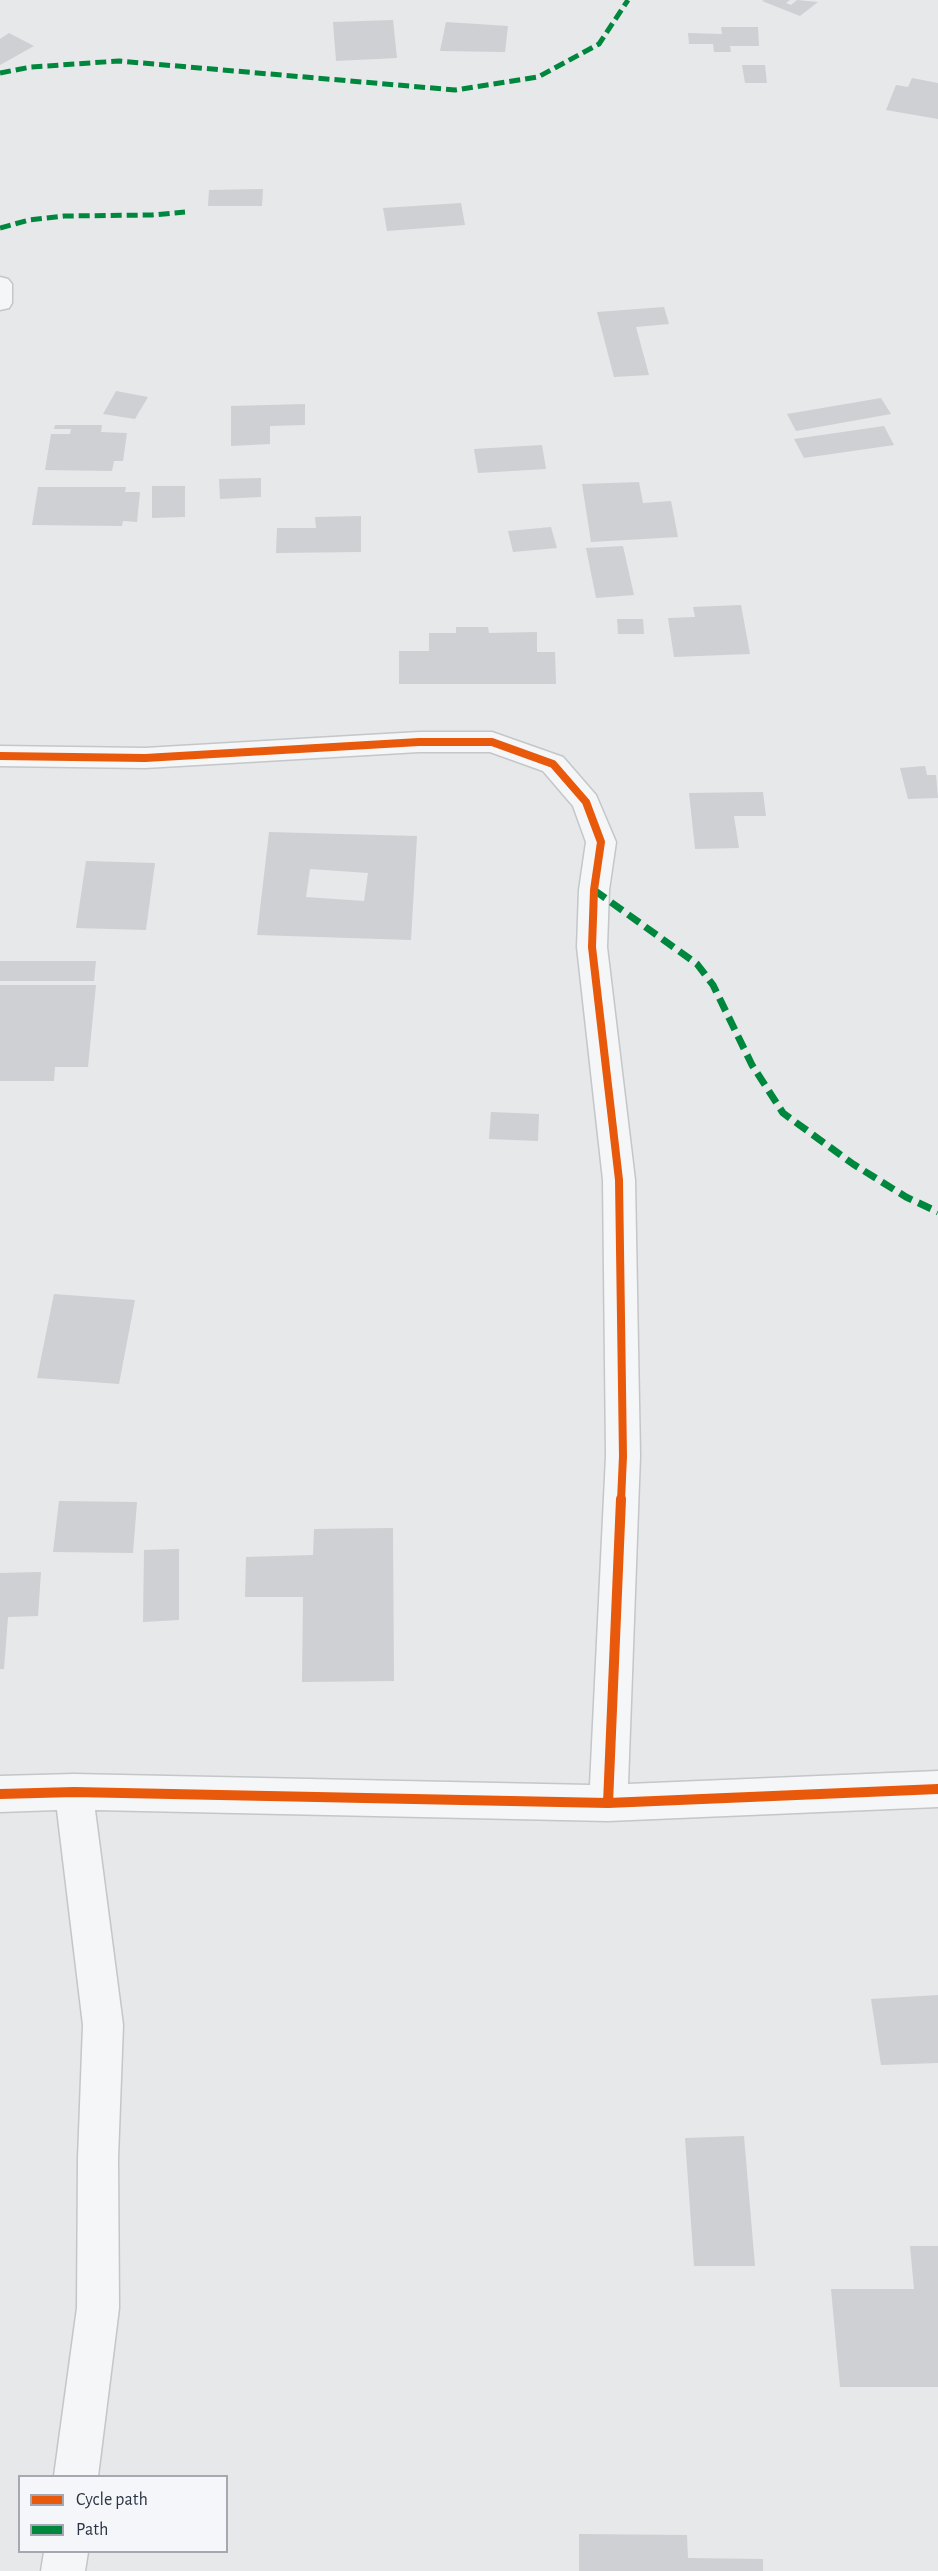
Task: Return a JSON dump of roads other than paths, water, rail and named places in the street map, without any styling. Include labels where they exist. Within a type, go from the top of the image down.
[{"type":"street","points":[[0,284],[0,303]]},
{"type":"street","points":[[0,756],[145,758],[419,742],[492,742],[553,764],[586,802],[601,842],[594,890],[592,947],[619,1180],[624,1456],[608,1803]]},
{"type":"street","points":[[0,1794],[74,1792],[608,1803],[938,1789]]},
{"type":"street","points":[[74,1792],[103,2025],[98,2158],[98,2308],[76,2475]]},
{"type":"street","points":[[63,2571],[66,2553]]}]
